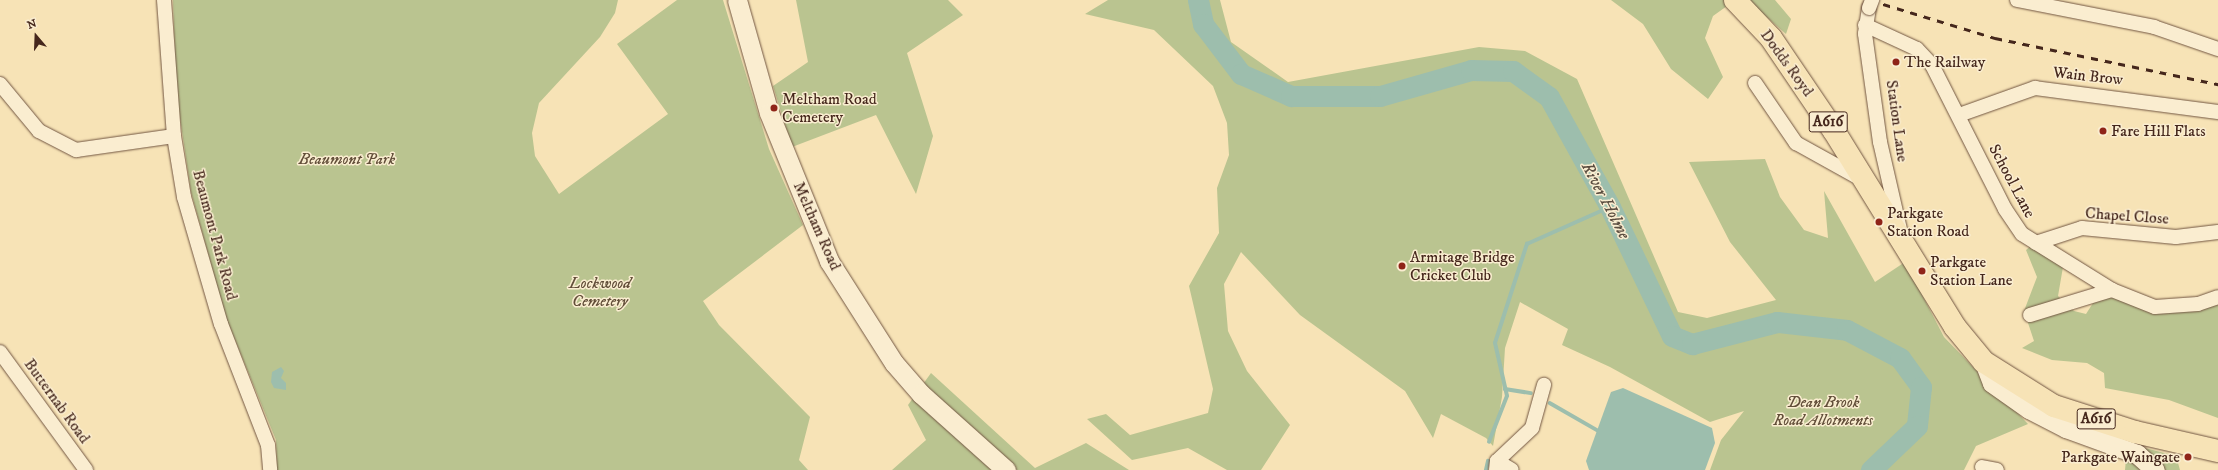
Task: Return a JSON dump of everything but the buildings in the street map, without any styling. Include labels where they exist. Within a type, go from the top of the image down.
[{"type":"main road","name":"Meltham Road","points":[[737,0],[769,113],[829,261],[894,363],[921,394],[1006,470]]},
{"type":"main road","name":"Dodds Royd","points":[[1738,3],[1771,38],[1865,181],[1905,246]]},
{"type":"main road","name":"A616","points":[[1905,246],[1954,327],[1984,362],[2054,406],[2135,432],[2218,451]]},
{"type":"main road","points":[[1984,362],[1992,382],[2029,409],[2066,428],[2137,454],[2155,470]]},
{"type":"street","name":"Beaumont Park Road","points":[[164,0],[174,136],[184,197],[210,288],[268,445],[270,470]]},
{"type":"street","points":[[2017,0],[2154,27],[2218,49]]},
{"type":"street","name":"Station Lane","points":[[1870,4],[1865,24],[1880,142],[1905,246]]},
{"type":"street","name":"School Lane","points":[[1865,24],[1917,48],[1932,65],[1959,115],[2013,224],[2036,243],[2112,290],[2155,307],[2198,304],[2218,297]]},
{"type":"street","points":[[1755,83],[1796,143],[1865,181]]},
{"type":"street","points":[[0,84],[39,132],[76,150],[174,136]]},
{"type":"street","name":"Wain Brow","points":[[1959,115],[2035,88],[2218,112]]},
{"type":"street","name":"Chapel Close","points":[[2036,243],[2082,228],[2176,237],[2218,232]]},
{"type":"street","points":[[2030,315],[2112,290]]},
{"type":"street","name":"Butternab Road","points":[[0,352],[86,470]]},
{"type":"street","points":[[1512,470],[1497,465],[1532,428],[1544,385]]},
{"type":"green space","name":"Beaumont Park","points":[[173,0],[618,0],[615,13],[600,37],[539,103],[532,133],[535,156],[559,194],[668,114],[617,44],[677,0],[723,0],[769,149],[803,225],[703,301],[719,325],[810,417],[799,460],[808,470],[277,470],[276,440],[226,318],[191,192],[176,91]]},
{"type":"green space","points":[[796,0],[948,0],[963,15],[907,53],[933,136],[916,194],[876,115],[792,147],[773,86],[808,62]]},
{"type":"green space","name":"Dean Brook Road Allotments","points":[[1108,0],[1220,0],[1231,42],[1288,82],[1479,47],[1525,51],[1577,79],[1678,312],[1707,318],[1776,300],[1730,242],[1689,162],[1765,159],[1780,197],[1804,230],[1828,238],[1824,191],[1875,282],[1905,262],[1944,337],[2028,424],[1976,446],[1964,470],[1710,470],[1721,440],[1744,411],[1710,422],[1610,367],[1562,345],[1568,329],[1520,302],[1505,348],[1502,397],[1493,446],[1486,438],[1441,414],[1433,438],[1405,391],[1300,315],[1241,252],[1224,284],[1228,331],[1247,371],[1290,425],[1261,470],[1227,470],[1188,448],[1132,460],[1087,419],[1106,414],[1130,435],[1208,413],[1213,389],[1189,286],[1219,233],[1217,188],[1229,155],[1227,123],[1213,86],[1154,30],[1085,14]]},
{"type":"green space","points":[[1611,0],[1775,0],[1791,19],[1786,34],[1759,10],[1727,6],[1713,16],[1705,38],[1723,77],[1708,99],[1671,69],[1643,24]]},
{"type":"green space","points":[[2033,244],[2063,267],[2058,296],[2074,311],[2086,314],[2093,303],[2110,296],[2151,313],[2218,305],[2218,418],[2169,400],[2105,388],[2104,373],[2087,363],[2052,360],[2022,348],[2034,341],[2024,311],[2037,277],[2026,250]]},
{"type":"green space","points":[[931,373],[1035,468],[1086,443],[1129,470],[892,470],[926,440],[908,405]]},
{"type":"green space","points":[[2145,448],[2176,456],[2180,470],[2125,470],[2126,459]]},
{"type":"shaded area","points":[[281,367],[284,371],[281,378],[286,383],[286,390],[274,388],[271,382],[272,372]]},
{"type":"shaded area","points":[[1623,388],[1712,428],[1715,443],[1705,470],[1589,470],[1586,461],[1611,392]]},
{"type":"waterway","name":"River Holme","points":[[1198,0],[1203,24],[1241,74],[1291,96],[1380,96],[1471,70],[1513,71],[1549,97],[1610,207],[1672,336],[1692,344],[1777,322],[1847,330],[1900,358],[1921,387],[1917,426],[1871,470]]},
{"type":"waterway","points":[[1489,442],[1507,396],[1495,343],[1527,244],[1610,207]]},
{"type":"waterway","points":[[1505,389],[1531,393]]},
{"type":"waterway","points":[[1550,403],[1597,430]]},
{"type":"waterway","points":[[1486,470],[1488,461]]},
{"type":"railway","points":[[1870,0],[1995,38],[2218,84]]},
{"type":"place","name":"The Railway","points":[[1896,62]]},
{"type":"place","name":"Meltham Road Cemetery","points":[[774,108]]},
{"type":"place","name":"Fare Hill Flats","points":[[2103,131]]},
{"type":"place","name":"Parkgate Station Road","points":[[1879,222]]},
{"type":"place","name":"Armitage Bridge Cricket Club","points":[[1402,266]]},
{"type":"place","name":"Parkgate Station Lane","points":[[1922,271]]},
{"type":"place","name":"Parkgate Waingate","points":[[2188,457]]},
{"type":"park label","name":"Lockwood Cemetery","points":[[600,292]]}]
